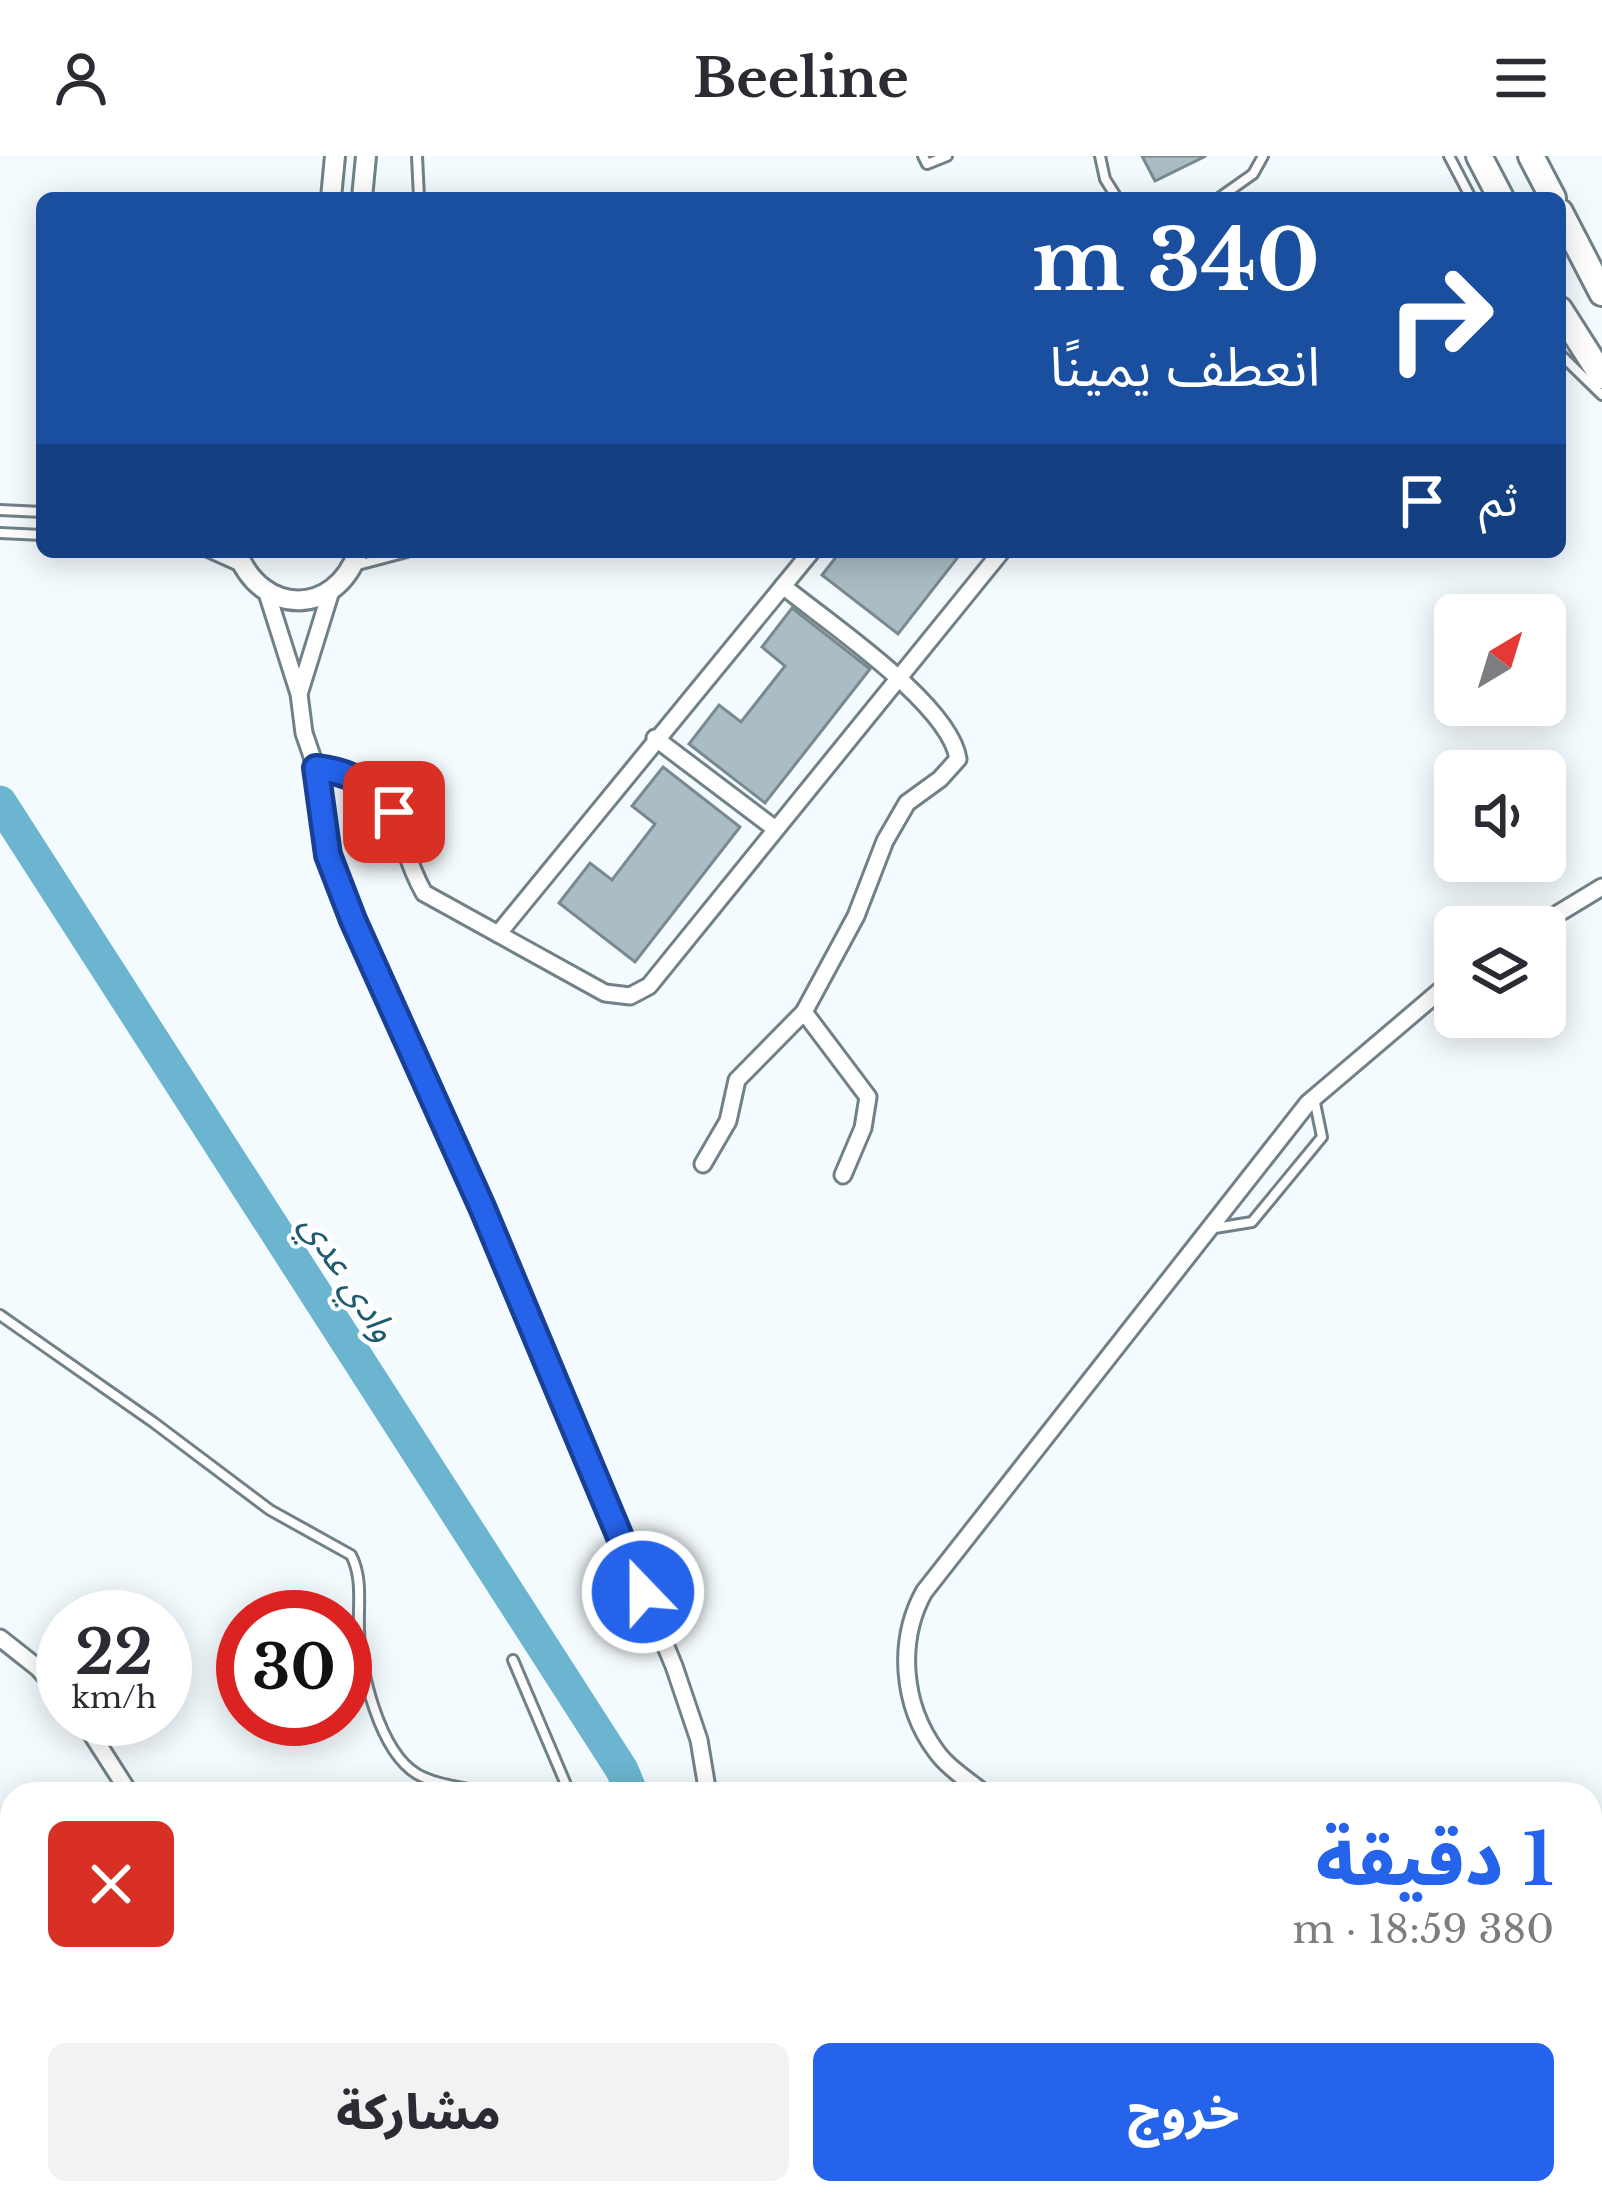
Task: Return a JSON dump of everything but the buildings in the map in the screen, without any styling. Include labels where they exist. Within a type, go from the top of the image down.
[{"type":"highway","points":[[1479,156],[1498,192]]},
{"type":"highway","points":[[1531,156],[1550,192]]},
{"type":"highway","points":[[1566,224],[1602,293]]},
{"type":"highway","points":[[1566,319],[1602,376]]},
{"type":"street","points":[[332,192],[335,156]]},
{"type":"street","points":[[363,192],[366,156]]},
{"type":"street","points":[[498,934],[806,558]]},
{"type":"street","points":[[316,768],[342,771],[377,791],[394,812],[410,869],[424,893],[605,993],[630,996],[649,986],[996,558]]},
{"type":"street","points":[[299,694],[331,591],[355,559]]},
{"type":"street","points":[[240,561],[267,592],[299,694],[304,734],[316,768],[328,855],[674,1666],[699,1740],[706,1782]]},
{"type":"street","points":[[703,1164],[728,1121],[736,1080],[803,1012],[856,916],[884,842],[907,803],[958,759],[956,745],[938,720],[897,676],[783,586]]},
{"type":"street","points":[[267,592],[299,601],[331,591]]},
{"type":"street","points":[[655,738],[774,828]]},
{"type":"street","points":[[1566,908],[1602,886]]},
{"type":"street","points":[[971,1782],[937,1753],[915,1708],[906,1648],[915,1608],[944,1564],[1314,1098],[1434,996]]},
{"type":"street","points":[[803,1012],[868,1096],[863,1128],[843,1175]]},
{"type":"street","points":[[0,1638],[36,1666]]},
{"type":"street","points":[[99,1746],[122,1782]]},
{"type":"lane","points":[[417,156],[419,192]]},
{"type":"lane","points":[[923,156],[927,164],[947,156]]},
{"type":"lane","points":[[1100,156],[1113,192]]},
{"type":"lane","points":[[1228,192],[1253,174],[1263,156]]},
{"type":"lane","points":[[1449,156],[1468,192]]},
{"type":"lane","points":[[1566,360],[1602,395]]},
{"type":"lane","points":[[0,510],[36,512]]},
{"type":"lane","points":[[0,533],[36,535]]},
{"type":"lane","points":[[1207,1229],[1252,1222],[1261,1214],[1322,1137],[1314,1098]]},
{"type":"lane","points":[[0,1315],[270,1510],[351,1556],[358,1569],[359,1641],[372,1702],[396,1753],[421,1776],[444,1782]]},
{"type":"lane","points":[[513,1660],[565,1782]]},
{"type":"waterway","name":"وادي عدي","points":[[0,802],[627,1782]]},
{"type":"route","points":[[394,812],[377,791],[355,776],[316,768],[328,855],[353,920],[482,1207],[643,1592]]}]
